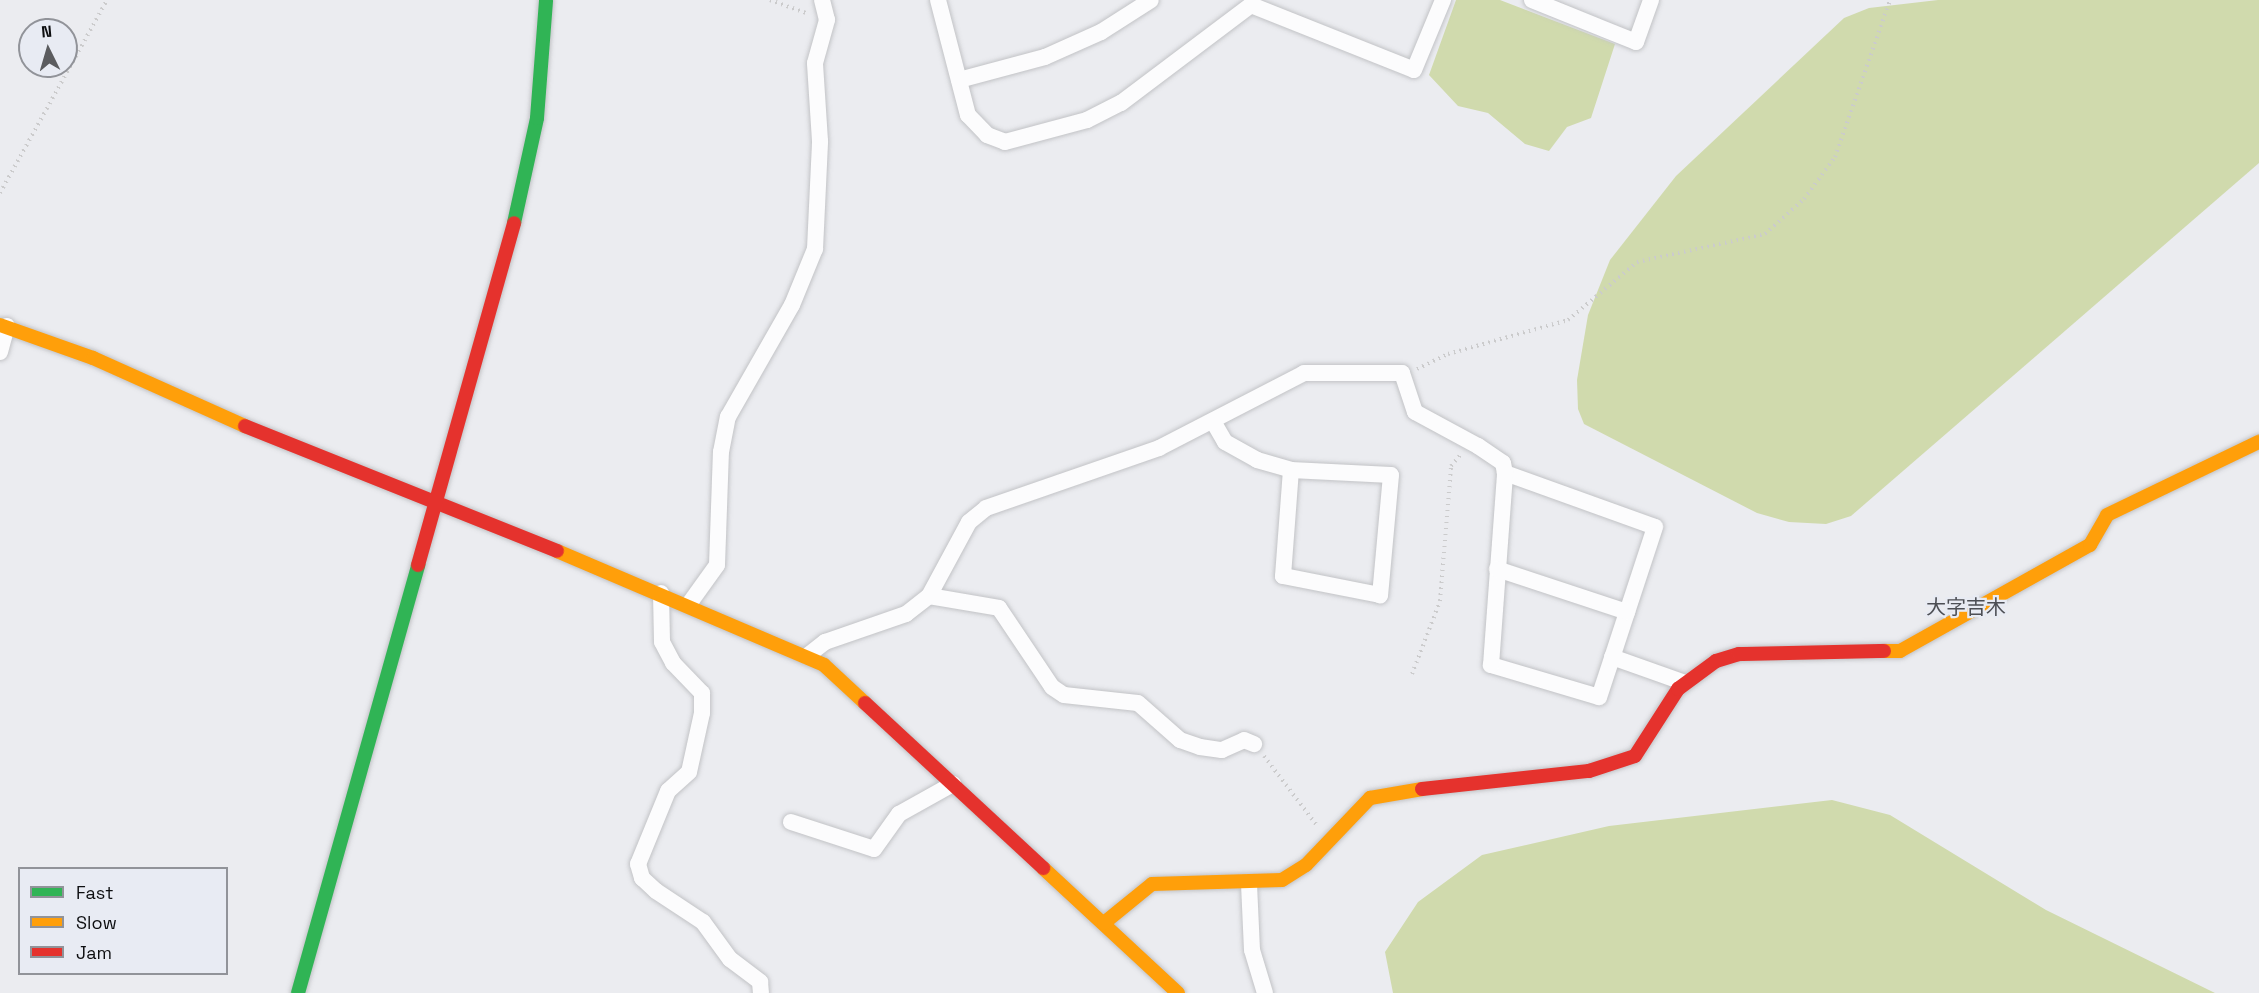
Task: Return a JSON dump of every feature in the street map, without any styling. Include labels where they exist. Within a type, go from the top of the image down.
[{"type":"street","points":[[298,993],[433,502],[514,221],[537,118],[546,0]]},
{"type":"street","points":[[689,604],[717,565],[721,452],[728,417],[792,305],[815,249],[819,141],[815,63],[827,20],[822,0]]},
{"type":"street","points":[[938,0],[968,115],[987,135],[1005,142],[1087,120],[1121,103],[1251,5],[1414,70],[1443,0]]},
{"type":"street","points":[[959,80],[1045,57],[1101,32],[1151,0]]},
{"type":"street","points":[[1532,0],[1636,42],[1651,0]]},
{"type":"street","points":[[0,351],[4,326],[689,604],[824,665],[1178,993]]},
{"type":"street","points":[[807,656],[825,642],[906,614],[929,596],[969,522],[986,508],[1159,448],[1214,423],[1304,373],[1402,373],[1415,412],[1470,441],[1503,463],[1505,473],[1491,665],[1599,698],[1655,527],[1505,473]]},
{"type":"street","points":[[1214,423],[1225,442],[1257,460],[1292,470],[1391,475],[1380,595],[1283,576],[1292,470]]},
{"type":"street","points":[[1104,923],[1152,884],[1250,884],[1282,880],[1306,866],[1370,798],[1385,793],[1589,771],[1635,756],[1685,683],[1716,661],[1739,654],[1900,651],[2090,545],[2107,515],[2259,442]]},
{"type":"street","points":[[1497,569],[1627,612]]},
{"type":"street","points":[[661,593],[662,642],[702,693],[702,712],[688,772],[668,791],[638,864],[642,878],[656,891],[703,921],[730,959],[760,982],[762,993]]},
{"type":"street","points":[[929,596],[999,608],[1052,687],[1064,695],[1138,703],[1180,741],[1200,747],[1222,750],[1244,740],[1254,744]]},
{"type":"street","points":[[1612,657],[1685,683]]},
{"type":"street","points":[[791,822],[874,849],[899,814],[953,784]]},
{"type":"street","points":[[1250,884],[1252,950],[1265,993]]},
{"type":"path","points":[[0,193],[106,0]]},
{"type":"path","points":[[770,0],[827,20]]},
{"type":"path","points":[[1402,373],[1568,320],[1637,262],[1765,234],[1804,200],[1835,158],[1890,0]]},
{"type":"path","points":[[1412,674],[1440,601],[1451,466],[1470,441]]},
{"type":"path","points":[[1254,744],[1329,841]]},
{"type":"green space","points":[[1456,0],[1500,0],[1615,44],[1591,118],[1567,127],[1549,151],[1525,144],[1488,113],[1458,106],[1429,75]]},
{"type":"green space","points":[[1938,0],[2259,0],[2259,163],[1851,516],[1826,524],[1789,522],[1757,513],[1584,424],[1578,409],[1577,380],[1588,315],[1610,260],[1676,176],[1844,18],[1869,8]]},
{"type":"green space","points":[[1832,800],[1890,815],[2046,910],[2215,993],[1393,993],[1385,952],[1418,902],[1482,855],[1609,826]]},
{"type":"traffic: fast","points":[[514,223],[537,118],[546,0]]},
{"type":"traffic: fast","points":[[298,993],[418,565]]},
{"type":"traffic: slow","points":[[0,325],[93,358],[245,426]]},
{"type":"traffic: slow","points":[[1884,651],[1900,651],[2090,545],[2107,515],[2259,442]]},
{"type":"traffic: slow","points":[[557,551],[824,665],[865,703]]},
{"type":"traffic: slow","points":[[1104,923],[1152,884],[1282,880],[1306,865],[1370,798],[1422,789]]},
{"type":"traffic: slow","points":[[1043,868],[1178,993]]},
{"type":"traffic: jam","points":[[418,565],[514,223]]},
{"type":"traffic: jam","points":[[245,426],[557,551]]},
{"type":"traffic: jam","points":[[1422,789],[1589,771],[1635,756],[1678,689],[1716,661],[1739,654],[1884,651]]},
{"type":"traffic: jam","points":[[865,703],[1043,868]]},
{"type":"district","name":"大字吉木","points":[[1966,607]]}]
